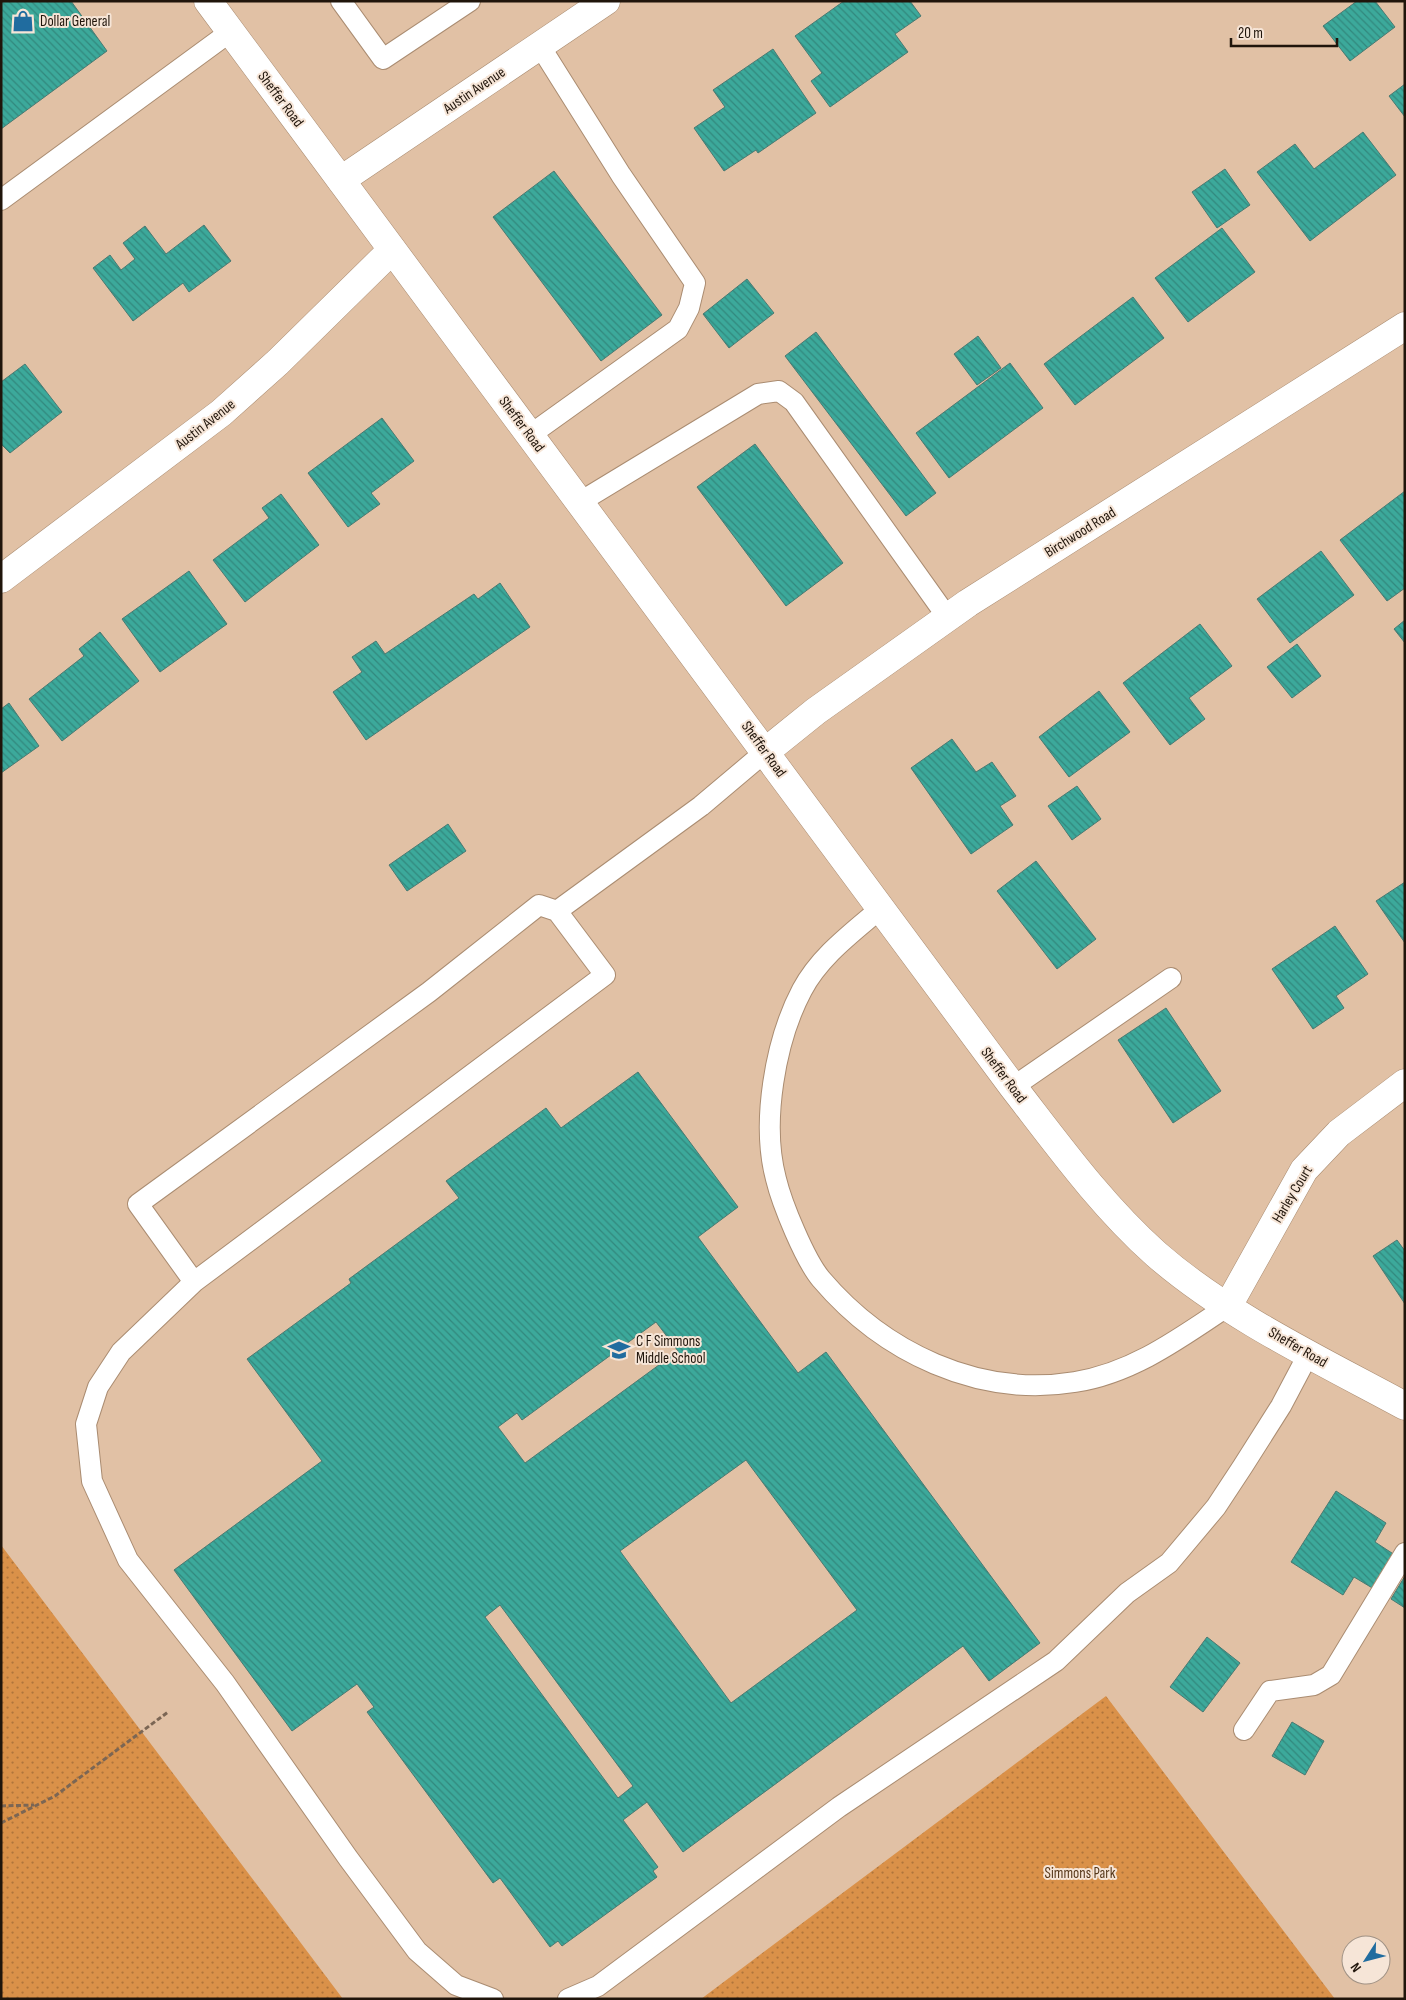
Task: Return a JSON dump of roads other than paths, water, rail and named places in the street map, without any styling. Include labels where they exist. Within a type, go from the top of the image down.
[{"type":"street","name":"Sheffer Road","points":[[208,1],[1012,1087],[1076,1169],[1120,1220],[1185,1278],[1228,1306],[1405,1406]]},
{"type":"street","name":"Austin Avenue","points":[[341,180],[604,2]]},
{"type":"street","name":"Austin Avenue","points":[[1,579],[222,413],[278,362],[392,250]]},
{"type":"street","name":"Birchwood Road","points":[[765,752],[816,711],[948,618],[1405,326]]},
{"type":"street","name":"Harley Court","points":[[1228,1306],[1304,1170],[1339,1133],[1405,1082]]},
{"type":"lane","points":[[341,1],[383,59],[470,1]]},
{"type":"lane","points":[[1,200],[230,32]]},
{"type":"lane","points":[[530,434],[678,328],[689,308],[695,283],[621,175],[540,46]]},
{"type":"lane","points":[[580,502],[758,394],[779,392],[794,402],[948,618]]},
{"type":"lane","points":[[557,911],[701,806],[765,752]]},
{"type":"lane","points":[[194,1282],[138,1204],[428,992],[539,905],[557,911],[604,975],[194,1282],[121,1352],[98,1387],[86,1424],[92,1481],[128,1560],[225,1683],[348,1858],[417,1951],[456,1985],[493,1999]]},
{"type":"lane","points":[[881,908],[828,953],[803,988],[784,1029],[774,1074],[770,1130],[775,1178],[792,1225],[820,1277],[859,1318],[902,1348],[945,1370],[991,1381],[1034,1385],[1075,1382],[1121,1370],[1159,1351],[1228,1306]]},
{"type":"lane","points":[[1012,1087],[1171,978]]},
{"type":"lane","points":[[568,1999],[598,1986],[839,1807],[1056,1661],[1127,1592],[1169,1563],[1216,1506],[1280,1406],[1309,1353]]},
{"type":"lane","points":[[1244,1730],[1270,1691],[1314,1685],[1331,1675],[1405,1553]]},
{"type":"place","name":"Dollar General","points":[[23,21]]},
{"type":"place","name":"C F Simmons Middle School","points":[[619,1350]]},
{"type":"park label","name":"Simmons Park","points":[[1080,1873]]}]
